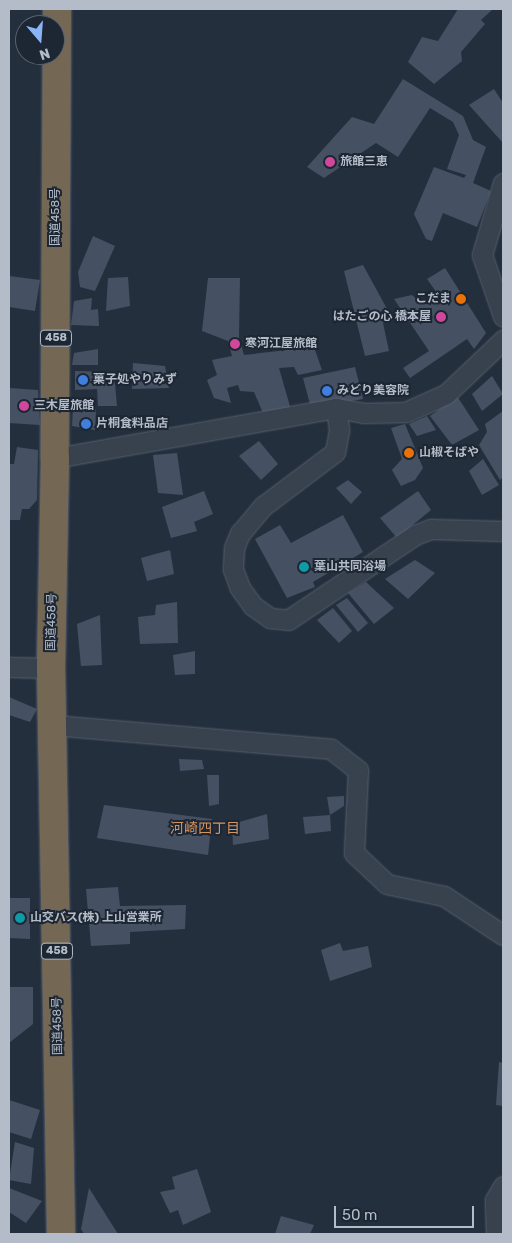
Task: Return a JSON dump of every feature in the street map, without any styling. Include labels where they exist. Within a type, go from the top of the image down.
[{"type":"highway","name":"国道458号","points":[[57,9],[55,458],[51,668],[61,1234]]},
{"type":"street","points":[[503,184],[482,255],[503,316]]},
{"type":"street","points":[[55,458],[336,408],[388,414],[425,405],[446,394],[503,340]]},
{"type":"street","points":[[336,408],[339,430],[335,452],[263,506],[240,533],[234,548],[234,569],[240,588],[253,606],[270,618],[288,620],[414,535],[431,529],[503,531]]},
{"type":"street","points":[[9,667],[51,668]]},
{"type":"street","points":[[53,725],[331,749],[358,770],[354,854],[387,884],[444,896],[503,935]]},
{"type":"street","points":[[496,1234],[495,1200],[503,1186]]},
{"type":"building","points":[[458,9],[493,9],[481,20],[485,24],[461,52],[462,61],[434,84],[408,62],[422,37],[438,41]]},
{"type":"building","name":"旅館三恵","points":[[403,79],[463,116],[473,140],[486,147],[473,183],[491,191],[477,227],[443,213],[432,241],[426,239],[414,214],[434,167],[464,178],[466,175],[447,169],[459,135],[453,122],[430,108],[398,157],[376,143],[324,178],[307,167],[352,117],[374,124]]},
{"type":"building","points":[[494,89],[503,103],[503,143],[469,105]]},
{"type":"building","points":[[93,236],[115,246],[95,291],[80,287],[78,272]]},
{"type":"building","points":[[363,265],[392,318],[383,323],[389,351],[365,356],[344,271]]},
{"type":"building","name":"はたごの心 橋本屋","points":[[445,268],[486,333],[474,349],[467,339],[410,378],[403,368],[429,351],[394,299],[412,295],[420,302],[437,293],[427,279]]},
{"type":"building","points":[[9,276],[40,280],[35,311],[9,307]]},
{"type":"building","points":[[128,277],[130,306],[106,311],[108,278]]},
{"type":"building","name":"寒河江屋旅館","points":[[208,278],[240,278],[239,338],[244,355],[314,347],[322,370],[298,375],[294,367],[279,368],[291,410],[263,413],[254,392],[240,391],[238,385],[227,388],[231,403],[214,398],[207,380],[217,375],[212,360],[232,356],[228,341],[202,331]]},
{"type":"building","points":[[92,298],[91,310],[98,309],[99,326],[71,325],[74,301]]},
{"type":"building","points":[[98,349],[98,365],[72,365],[74,353]]},
{"type":"building","points":[[133,363],[165,366],[169,388],[132,389]]},
{"type":"building","points":[[355,367],[363,399],[311,408],[303,378]]},
{"type":"building","points":[[75,371],[114,372],[117,406],[98,406],[97,389],[75,390]]},
{"type":"building","points":[[492,376],[503,394],[482,411],[472,394]]},
{"type":"building","name":"三木屋旅館","points":[[9,388],[38,390],[40,425],[9,423]]},
{"type":"building","points":[[457,396],[479,430],[452,445],[430,416]]},
{"type":"building","points":[[73,407],[96,409],[95,430],[72,426]]},
{"type":"building","points":[[503,411],[503,477],[500,480],[479,445],[487,432],[485,424]]},
{"type":"building","points":[[427,416],[436,430],[417,436],[409,424]]},
{"type":"building","points":[[405,424],[423,468],[415,480],[401,486],[392,470],[402,459],[391,428]]},
{"type":"building","points":[[259,441],[278,464],[261,480],[239,456]]},
{"type":"building","points":[[17,447],[38,450],[37,500],[29,509],[22,509],[20,520],[9,520],[9,464],[14,464]]},
{"type":"building","points":[[177,453],[183,495],[158,493],[153,455]]},
{"type":"building","points":[[483,459],[499,485],[482,495],[469,471]]},
{"type":"building","points":[[348,480],[362,492],[351,504],[336,488]]},
{"type":"building","points":[[204,491],[213,514],[194,522],[197,531],[171,538],[162,507]]},
{"type":"building","points":[[418,491],[431,510],[397,538],[380,518]]},
{"type":"building","name":"葉山共同浴場","points":[[343,515],[363,552],[313,582],[315,587],[287,598],[255,539],[280,525],[291,543]]},
{"type":"building","points":[[170,550],[174,574],[147,581],[141,558]]},
{"type":"building","points":[[415,560],[435,573],[408,599],[385,579]]},
{"type":"building","points":[[366,582],[394,608],[374,624],[348,593]]},
{"type":"building","points":[[347,598],[368,623],[358,632],[336,605]]},
{"type":"building","points":[[177,602],[178,643],[140,644],[138,617],[155,615],[156,605]]},
{"type":"building","points":[[333,608],[352,631],[339,643],[317,620]]},
{"type":"building","points":[[100,615],[102,665],[81,666],[77,624]]},
{"type":"building","points":[[195,651],[195,674],[175,675],[173,655]]},
{"type":"building","points":[[9,697],[37,709],[30,722],[9,715]]},
{"type":"building","points":[[179,759],[202,760],[204,769],[180,771]]},
{"type":"building","points":[[207,775],[219,775],[219,804],[209,806]]},
{"type":"building","points":[[344,796],[344,806],[330,815],[327,797]]},
{"type":"building","points":[[104,805],[212,819],[208,855],[97,838]]},
{"type":"building","points":[[267,814],[269,839],[233,845],[232,824]]},
{"type":"building","points":[[330,815],[331,831],[305,834],[303,817]]},
{"type":"building","points":[[118,887],[120,906],[186,905],[185,929],[130,932],[130,944],[91,946],[86,889]]},
{"type":"building","name":"山交バス(株) 上山営業所","points":[[9,898],[30,898],[30,939],[9,938]]},
{"type":"building","points":[[340,943],[343,951],[368,946],[372,967],[330,981],[321,950]]},
{"type":"building","points":[[9,987],[33,987],[33,1024],[9,1043]]},
{"type":"building","points":[[499,1062],[503,1063],[503,1106],[496,1105]]},
{"type":"building","points":[[9,1100],[40,1110],[31,1139],[9,1132]]},
{"type":"building","points":[[15,1142],[34,1148],[31,1184],[9,1180]]},
{"type":"building","points":[[197,1169],[211,1212],[183,1225],[178,1210],[170,1213],[160,1192],[175,1189],[172,1177]]},
{"type":"building","points":[[9,1188],[42,1201],[26,1223],[9,1212]]},
{"type":"building","points":[[89,1188],[118,1234],[84,1234],[81,1229]]},
{"type":"building","points":[[281,1216],[314,1225],[310,1234],[275,1234]]},
{"type":"place","name":"旅館三恵","points":[[330,162]]},
{"type":"place","name":"こだま","points":[[461,299]]},
{"type":"place","name":"はたごの心 橋本屋","points":[[441,317]]},
{"type":"place","name":"寒河江屋旅館","points":[[235,344]]},
{"type":"place","name":"菓子処やりみず","points":[[83,380]]},
{"type":"place","name":"みどり美容院","points":[[327,391]]},
{"type":"place","name":"三木屋旅館","points":[[24,406]]},
{"type":"place","name":"片桐食料品店","points":[[86,424]]},
{"type":"place","name":"山椒そばや","points":[[409,453]]},
{"type":"place","name":"葉山共同浴場","points":[[304,567]]},
{"type":"place","name":"山交バス(株) 上山営業所","points":[[20,918]]},
{"type":"district","name":"河崎四丁目","points":[[205,829]]}]
